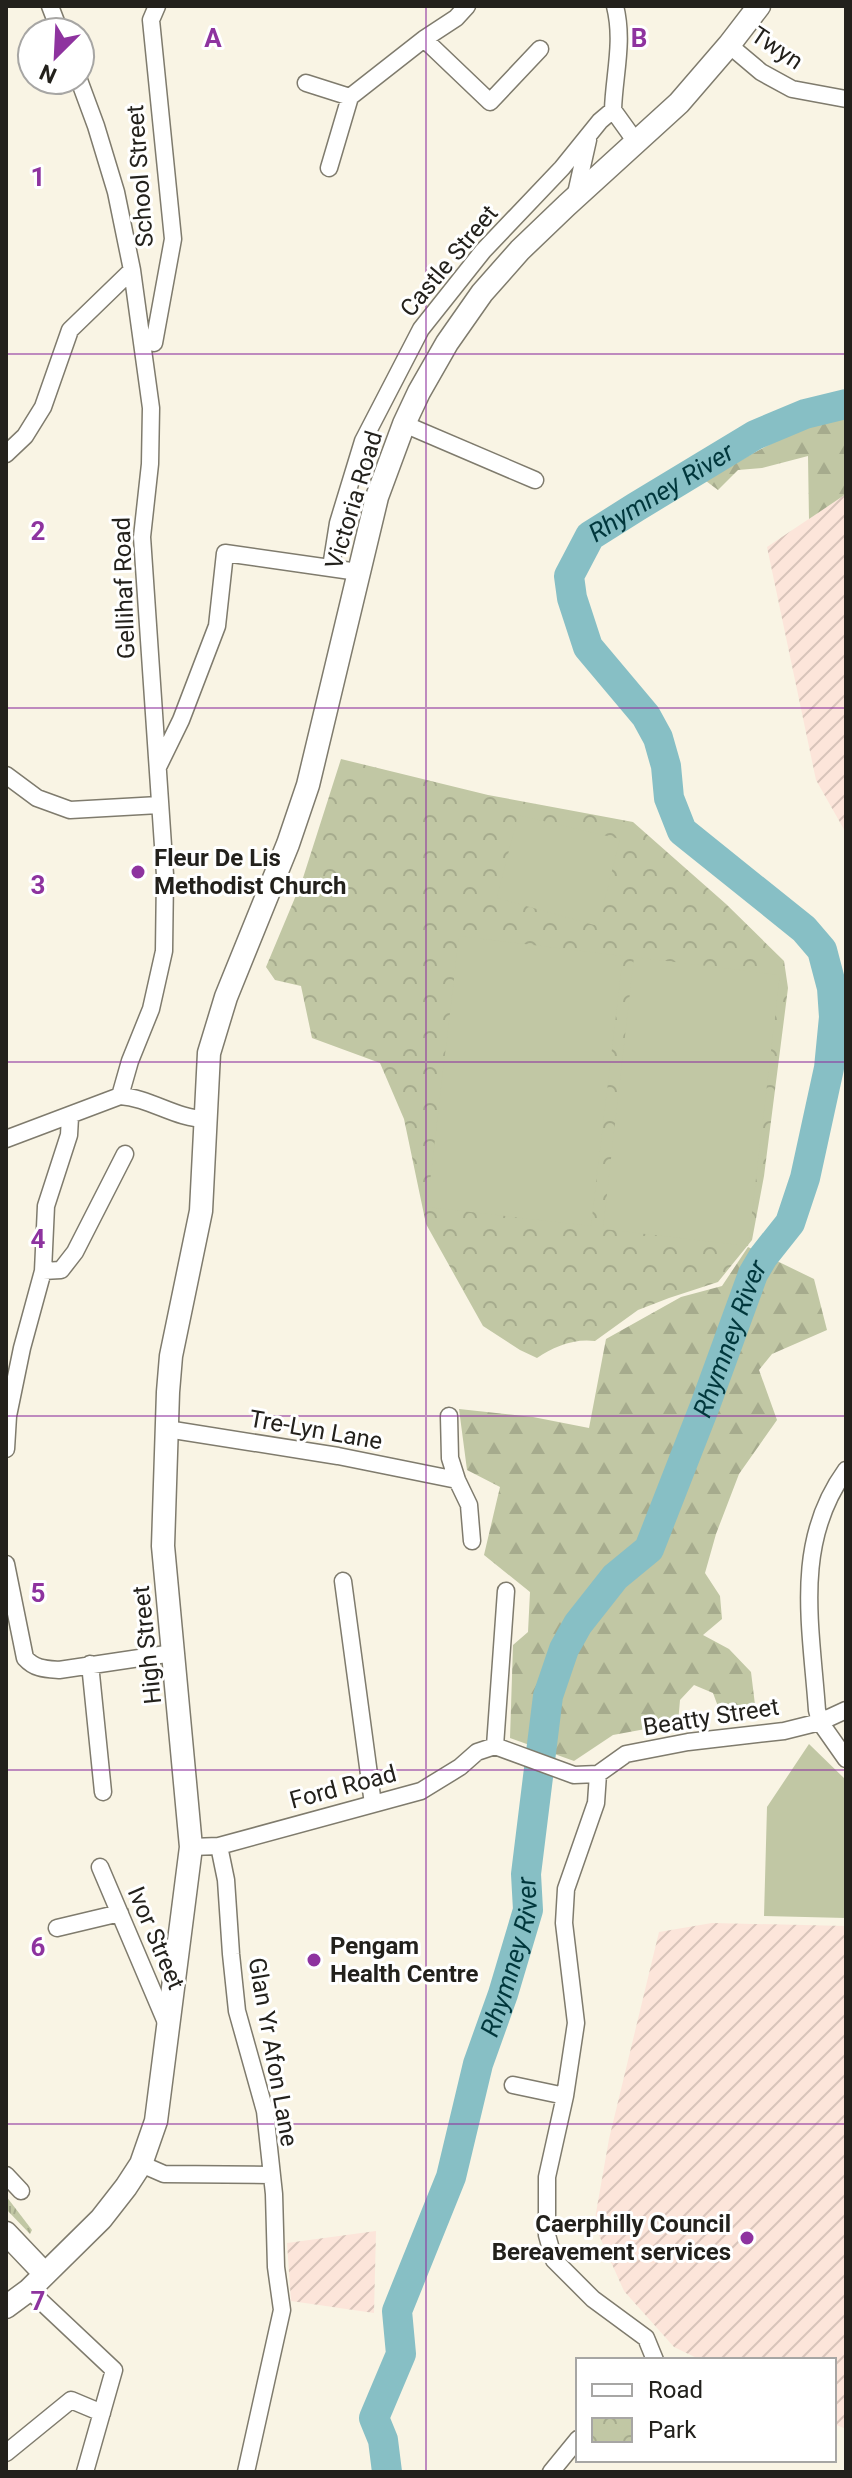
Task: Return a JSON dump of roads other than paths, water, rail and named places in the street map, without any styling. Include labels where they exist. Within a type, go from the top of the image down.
[{"type":"main road","name":"Victoria Road","points":[[207,1119],[209,1053],[226,997],[288,844],[308,785],[377,497],[419,392],[447,343],[482,293],[520,250],[679,103],[759,6]]},
{"type":"main road","name":"High Street","points":[[6,2307],[37,2282],[101,2219],[141,2164],[156,2121],[191,1847],[163,1546],[167,1429],[171,1356],[201,1211],[207,1119]]},
{"type":"main road","points":[[6,2233],[37,2282]]},
{"type":"street","name":"School Street","points":[[154,343],[173,239],[151,20],[157,6]]},
{"type":"street","points":[[329,168],[350,97],[456,18],[467,6]]},
{"type":"street","points":[[615,6],[620,48],[613,110],[636,142]]},
{"type":"street","points":[[424,39],[490,102],[540,49]]},
{"type":"street","name":"Twyn","points":[[729,45],[761,72],[792,89],[846,99]]},
{"type":"street","points":[[306,83],[350,97]]},
{"type":"street","name":"Gellihaf Road","points":[[85,96],[116,192],[132,270],[151,408],[150,464],[142,537],[165,875],[164,951],[151,1009],[120,1096]]},
{"type":"street","name":"Castle Street","points":[[331,567],[338,523],[363,441],[421,329],[483,251],[524,211],[600,121],[613,110]]},
{"type":"street","points":[[575,198],[589,134]]},
{"type":"street","points":[[6,454],[25,436],[43,407],[70,330],[132,270]]},
{"type":"street","points":[[404,424],[535,480]]},
{"type":"street","points":[[158,768],[181,720],[217,626],[225,553],[358,572]]},
{"type":"street","points":[[6,775],[37,798],[70,810],[159,805]]},
{"type":"street","points":[[6,1139],[120,1096],[138,1097],[190,1119],[207,1119]]},
{"type":"street","points":[[6,1449],[8,1416],[22,1348],[43,1271],[46,1206],[69,1135],[70,1117]]},
{"type":"street","points":[[43,1271],[61,1270],[75,1252],[125,1154]]},
{"type":"street","points":[[449,1416],[450,1458],[469,1505],[472,1541]]},
{"type":"street","name":"Tre-Lyn Lane","points":[[167,1429],[338,1456],[457,1480]]},
{"type":"street","points":[[846,1470],[823,1509],[811,1554],[811,1629],[817,1710],[820,1722],[846,1759]]},
{"type":"street","points":[[6,1564],[25,1658],[31,1665],[59,1670],[173,1653]]},
{"type":"street","points":[[343,1581],[373,1804]]},
{"type":"street","points":[[502,1749],[506,1591]]},
{"type":"street","points":[[90,1664],[103,1792]]},
{"type":"street","name":"Beatty Street","points":[[502,1749],[574,1775],[598,1774],[626,1754],[688,1742],[784,1731],[820,1722],[846,1710]]},
{"type":"street","name":"Ford Road","points":[[191,1847],[219,1846],[421,1791],[460,1767],[477,1752],[502,1749]]},
{"type":"street","points":[[598,1774],[596,1803],[566,1889],[564,1923],[576,2023],[565,2096],[547,2177],[547,2235],[554,2260],[593,2299],[646,2338],[654,2358]]},
{"type":"street","name":"Glan Yr Afon Lane","points":[[219,1846],[226,1880],[237,2011],[265,2111],[282,2310],[246,2472]]},
{"type":"street","name":"Ivor Street","points":[[100,1867],[169,2028]]},
{"type":"street","points":[[57,1928],[120,1913]]},
{"type":"street","points":[[513,2085],[565,2096]]},
{"type":"street","points":[[141,2164],[164,2174],[270,2175]]},
{"type":"street","points":[[6,2175],[21,2191]]},
{"type":"street","points":[[37,2282],[114,2370],[85,2472]]},
{"type":"street","points":[[6,2453],[71,2400],[102,2413]]},
{"type":"street","points":[[551,2472],[576,2441]]},
{"type":"waterway","name":"Rhymney River","points":[[387,2472],[383,2440],[374,2418],[401,2354],[397,2311],[451,2177],[478,2064],[528,1910],[526,1874],[548,1696],[564,1649],[578,1624],[615,1577],[649,1549],[753,1274],[790,1223],[805,1178],[829,1068],[834,1017],[832,988],[822,950],[804,929],[682,831],[669,798],[666,766],[658,738],[646,716],[588,647],[572,598],[569,576],[590,536],[636,507],[755,435],[805,414],[846,404]]},
{"type":"place","name":"Fleur De Lis Methodist Church","points":[[138,872]]},
{"type":"place","name":"Pengam Health Centre","points":[[314,1960]]},
{"type":"place","name":"Caerphilly Council Bereavement services","points":[[747,2238]]}]
